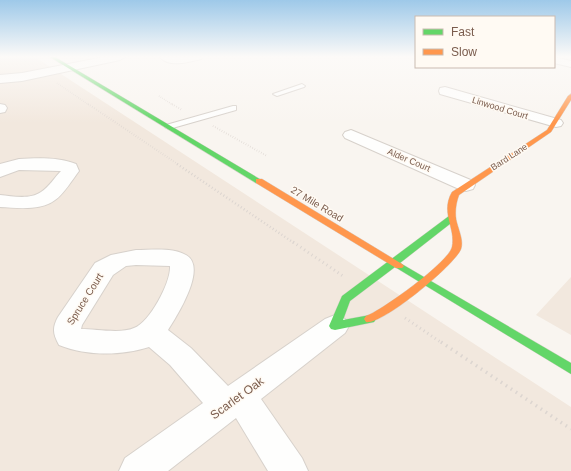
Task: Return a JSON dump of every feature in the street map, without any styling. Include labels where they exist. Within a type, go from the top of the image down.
[{"type":"street","name":"27 Mile Road","points":[[89,79],[571,369]]},
{"type":"street","name":"Linwood Court","points":[[445,90],[556,123]]},
{"type":"street","name":"Bard Lane","points":[[424,281],[449,260],[456,249],[456,237],[452,218],[452,203],[455,194],[466,185],[549,131],[556,123],[563,104],[571,97]]},
{"type":"street","name":"Alder Court","points":[[351,135],[466,185]]},
{"type":"street","points":[[0,172],[8,167],[20,164],[63,165],[70,168],[70,171],[50,196],[45,199],[32,202],[0,201]]},
{"type":"street","points":[[336,326],[346,299],[452,218]]},
{"type":"street","name":"Scarlet Oak","points":[[138,471],[336,326],[373,318],[424,281]]},
{"type":"street","points":[[149,333],[161,339],[234,401],[289,471]]},
{"type":"lane","points":[[277,94],[302,86]]},
{"type":"lane","points":[[169,127],[232,108]]},
{"type":"path","points":[[57,83],[345,277]]},
{"type":"path","points":[[159,96],[187,112]]},
{"type":"path","points":[[210,125],[267,156]]},
{"type":"path","points":[[400,315],[571,429]]},
{"type":"shaded area","points":[[0,79],[69,79],[571,407],[571,471],[0,471]]},
{"type":"shaded area","points":[[571,277],[571,335],[536,315]]},
{"type":"traffic: fast","points":[[89,79],[259,181]]},
{"type":"traffic: fast","points":[[370,319],[335,326],[346,299],[452,218]]},
{"type":"traffic: fast","points":[[399,266],[571,369]]},
{"type":"traffic: slow","points":[[370,319],[419,286],[452,257],[457,245],[452,215],[452,206],[455,194],[549,131],[571,96]]},
{"type":"traffic: slow","points":[[259,181],[399,266]]}]
